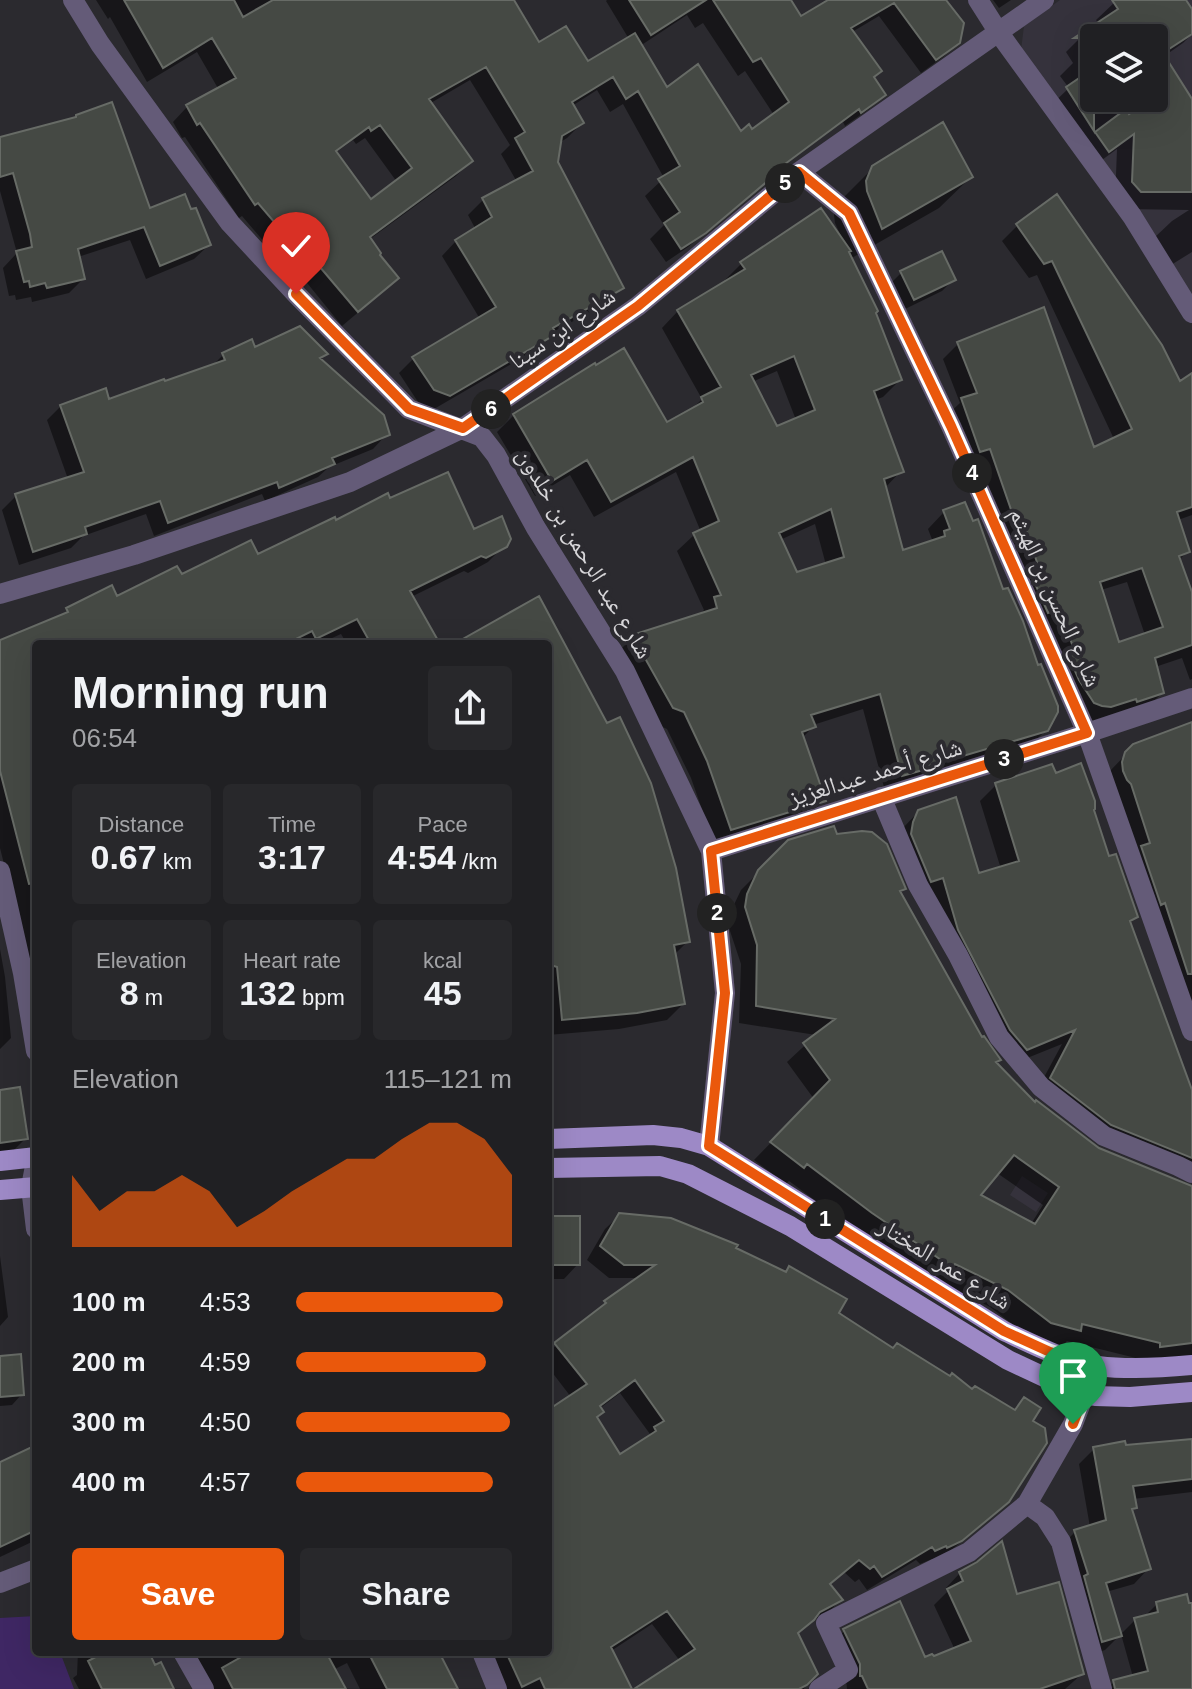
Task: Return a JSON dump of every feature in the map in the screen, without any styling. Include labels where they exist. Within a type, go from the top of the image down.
[{"type":"main road","name":"شارع عمر المختار","points":[[552,1139],[653,1135],[681,1138],[709,1146],[1004,1331],[1050,1352],[1095,1366],[1159,1369],[1192,1365]]},
{"type":"main road","points":[[0,1161],[32,1159]]},
{"type":"main road","name":"شارع عمر المختار","points":[[552,1168],[660,1166],[688,1174],[790,1226],[1008,1360],[1084,1394],[1130,1397],[1192,1392]]},
{"type":"main road","points":[[0,1190],[32,1187]]},
{"type":"street","name":"شارع عبد الرحمن بن خلدون","points":[[73,0],[100,44],[230,223],[409,409],[482,437],[496,455],[536,528],[625,671],[711,851],[725,993],[709,1146]]},
{"type":"street","points":[[978,0],[1132,216],[1192,313]]},
{"type":"street","name":"شارع ابن سينا","points":[[0,594],[134,555],[350,482],[463,428],[638,306],[799,172],[1044,0]]},
{"type":"street","name":"شارع الحسن بن الهيثم","points":[[799,172],[849,213],[951,426],[1087,733],[1192,1031]]},
{"type":"street","name":"شارع أحمد عبدالعزيز","points":[[711,851],[1192,698]]},
{"type":"street","points":[[881,797],[918,885],[1007,1047],[1041,1087],[1104,1136],[1192,1173]]},
{"type":"street","points":[[0,871],[32,1027]]},
{"type":"street","points":[[819,1689],[852,1680],[826,1623],[969,1552],[1027,1504],[1073,1424],[1095,1366]]},
{"type":"street","points":[[1027,1504],[1045,1517],[1061,1542],[1102,1689]]},
{"type":"street","points":[[0,1583],[32,1571]]},
{"type":"street","points":[[185,1656],[204,1689]]},
{"type":"street","points":[[484,1656],[497,1689]]},
{"type":"shaded area","points":[[1060,0],[1192,0],[1192,308],[1021,50],[1024,26]]},
{"type":"shaded area","points":[[1022,1176],[1048,1193],[1036,1212],[1010,1195]]},
{"type":"shaded area","points":[[32,1616],[32,1656],[62,1656],[74,1689],[0,1689],[0,1618]]},
{"type":"building","points":[[124,0],[234,0],[243,17],[273,0],[514,0],[539,42],[566,26],[588,61],[635,33],[667,87],[698,64],[741,131],[749,124],[752,129],[789,102],[761,58],[753,62],[713,0],[791,0],[801,16],[828,0],[946,0],[964,23],[960,43],[936,60],[894,3],[851,28],[882,71],[874,77],[886,95],[861,113],[859,109],[781,167],[706,233],[681,249],[664,223],[680,212],[658,179],[680,166],[638,91],[626,99],[613,77],[572,102],[584,123],[562,136],[558,162],[624,288],[553,328],[556,334],[450,396],[434,390],[412,357],[496,307],[455,240],[492,217],[482,198],[533,171],[515,138],[525,132],[486,67],[429,99],[473,161],[370,237],[399,278],[358,312],[314,260],[310,264],[258,203],[255,205],[186,105],[236,78],[212,38],[163,68]],"holes":[[[380,125],[412,168],[371,199],[336,151],[369,127],[371,131]]]},
{"type":"building","points":[[629,0],[706,0],[651,35]]},
{"type":"building","points":[[1112,0],[1186,0],[1192,9],[1192,34],[1168,50],[1168,24],[1095,24],[1118,9]]},
{"type":"building","points":[[1168,61],[1192,99],[1192,192],[1141,192],[1132,182],[1134,134],[1109,152],[1095,132],[1122,112],[1168,112]]},
{"type":"building","points":[[1080,78],[1080,109],[1066,87]]},
{"type":"building","points":[[112,102],[150,208],[185,194],[191,209],[196,208],[211,245],[160,266],[144,227],[78,249],[85,279],[47,288],[45,283],[30,287],[29,281],[24,282],[16,251],[32,247],[30,234],[13,173],[0,177],[0,137],[76,117]]},
{"type":"building","points":[[1082,112],[1094,112],[1094,131]]},
{"type":"building","points":[[943,122],[973,177],[882,229],[867,191],[866,181],[872,166]]},
{"type":"building","points":[[1057,194],[1162,345],[1180,381],[1192,373],[1192,507],[1177,512],[1190,552],[1179,556],[1192,592],[1192,645],[1155,658],[1164,693],[1137,702],[1136,699],[1111,707],[1094,703],[1079,680],[1068,655],[1075,653],[1060,609],[1048,613],[1033,579],[1042,577],[1023,521],[1016,524],[990,449],[980,452],[961,398],[977,393],[957,342],[1044,307],[1094,447],[1132,429],[1052,261],[1044,264],[1016,224]],"holes":[[[1142,568],[1163,627],[1119,642],[1100,582]]]},
{"type":"building","points":[[821,208],[851,251],[878,311],[876,313],[902,380],[874,391],[904,472],[884,479],[903,550],[945,536],[944,531],[950,529],[943,510],[965,502],[973,521],[978,519],[1003,589],[1008,588],[1023,621],[1058,712],[1048,731],[902,776],[880,694],[811,715],[816,727],[802,732],[826,801],[731,830],[707,761],[684,712],[673,708],[632,635],[717,608],[714,597],[721,595],[693,533],[719,521],[693,457],[611,502],[587,460],[552,481],[513,414],[624,348],[667,422],[703,402],[701,397],[721,387],[677,310],[745,269],[740,262]],"holes":[[[794,356],[815,410],[777,426],[751,375]],[[831,509],[844,557],[797,572],[779,533]]]},
{"type":"building","points":[[942,251],[956,280],[914,300],[900,271]]},
{"type":"building","points":[[300,326],[328,354],[320,358],[384,415],[390,435],[332,458],[335,464],[279,488],[277,482],[168,523],[160,501],[85,527],[87,534],[33,552],[15,494],[84,472],[60,405],[106,388],[109,399],[165,381],[225,360],[222,353],[252,339],[255,347]]},
{"type":"building","points":[[448,472],[474,529],[502,516],[511,539],[507,547],[486,558],[481,556],[410,591],[438,640],[369,640],[357,619],[316,639],[312,631],[294,640],[32,640],[32,884],[29,884],[0,771],[0,640],[68,612],[66,608],[112,585],[117,596],[177,566],[182,574],[251,540],[258,554],[388,493],[390,498]]},
{"type":"building","points":[[539,596],[607,723],[620,717],[651,783],[676,868],[690,942],[674,945],[685,1004],[637,1013],[562,1020],[557,967],[552,965],[552,640],[461,640]]},
{"type":"building","points":[[1192,722],[1192,974],[1188,974],[1165,903],[1161,905],[1141,846],[1150,843],[1122,762],[1125,752],[1133,744]]},
{"type":"building","points":[[1081,763],[1095,801],[1094,810],[1109,856],[1116,854],[1138,917],[1130,921],[1192,1090],[1192,1158],[1111,1125],[1050,1078],[1075,1030],[1027,1050],[1010,1030],[958,930],[943,878],[931,882],[911,834],[918,810],[956,797],[979,873],[1019,861],[995,783],[1052,764],[1056,773]]},
{"type":"building","points":[[834,826],[837,834],[872,832],[887,844],[906,889],[900,891],[982,1037],[1001,1060],[996,1062],[1035,1102],[1099,1148],[1192,1186],[1192,1343],[1160,1347],[1160,1343],[1082,1324],[1081,1331],[1051,1323],[1008,1290],[955,1264],[953,1268],[807,1164],[804,1168],[770,1142],[830,1080],[803,1043],[835,1019],[756,1006],[757,945],[745,907],[747,894],[758,870],[788,840]],"holes":[[[1014,1155],[1059,1187],[1035,1224],[981,1195]]]},
{"type":"building","points":[[20,1087],[28,1139],[0,1143],[0,1090]]},
{"type":"building","points":[[619,1213],[671,1218],[738,1245],[736,1248],[786,1272],[789,1266],[847,1299],[839,1313],[893,1348],[897,1343],[950,1376],[952,1373],[972,1389],[975,1386],[1015,1410],[1024,1397],[1041,1408],[1033,1421],[1045,1428],[1047,1443],[1009,1502],[962,1541],[935,1551],[932,1547],[882,1577],[874,1566],[870,1569],[859,1560],[830,1584],[843,1600],[820,1612],[798,1633],[818,1674],[799,1689],[634,1689],[695,1649],[667,1611],[611,1647],[632,1689],[545,1689],[540,1678],[522,1687],[508,1656],[552,1656],[552,1407],[587,1384],[554,1343],[606,1303],[604,1301],[655,1265],[624,1265],[600,1246]],"holes":[[[635,1380],[664,1421],[654,1427],[656,1431],[620,1454],[597,1417],[604,1412],[600,1406]]]},
{"type":"building","points":[[552,1216],[580,1216],[580,1265],[552,1265]]},
{"type":"building","points":[[21,1354],[24,1395],[0,1397],[0,1356]]},
{"type":"building","points":[[1192,1439],[1192,1479],[1133,1486],[1137,1508],[1132,1509],[1151,1569],[1106,1583],[1122,1636],[1102,1642],[1084,1576],[1088,1574],[1074,1530],[1106,1520],[1093,1447],[1125,1441],[1126,1445]]},
{"type":"building","points":[[32,1447],[32,1532],[0,1547],[0,1462]]},
{"type":"building","points":[[1002,1541],[1017,1594],[1059,1582],[1084,1674],[1040,1689],[868,1689],[843,1629],[900,1601],[925,1657],[971,1641],[947,1589],[963,1581],[959,1572],[977,1562]]},
{"type":"building","points":[[1187,1594],[1189,1603],[1192,1603],[1192,1689],[1115,1689],[1113,1680],[1148,1671],[1134,1618],[1158,1612],[1156,1602]]},
{"type":"building","points":[[97,1656],[151,1656],[155,1665],[161,1662],[174,1689],[102,1689],[88,1661]]},
{"type":"building","points":[[243,1656],[328,1656],[346,1689],[233,1689],[222,1668]]},
{"type":"building","points":[[370,1656],[441,1656],[458,1689],[387,1689]]},
{"type":"route","points":[[296,294],[409,409],[463,428],[638,306],[799,172],[849,213],[951,426],[1087,733],[711,851],[725,993],[709,1146],[1004,1331],[1050,1352],[1095,1366],[1073,1424]]}]
